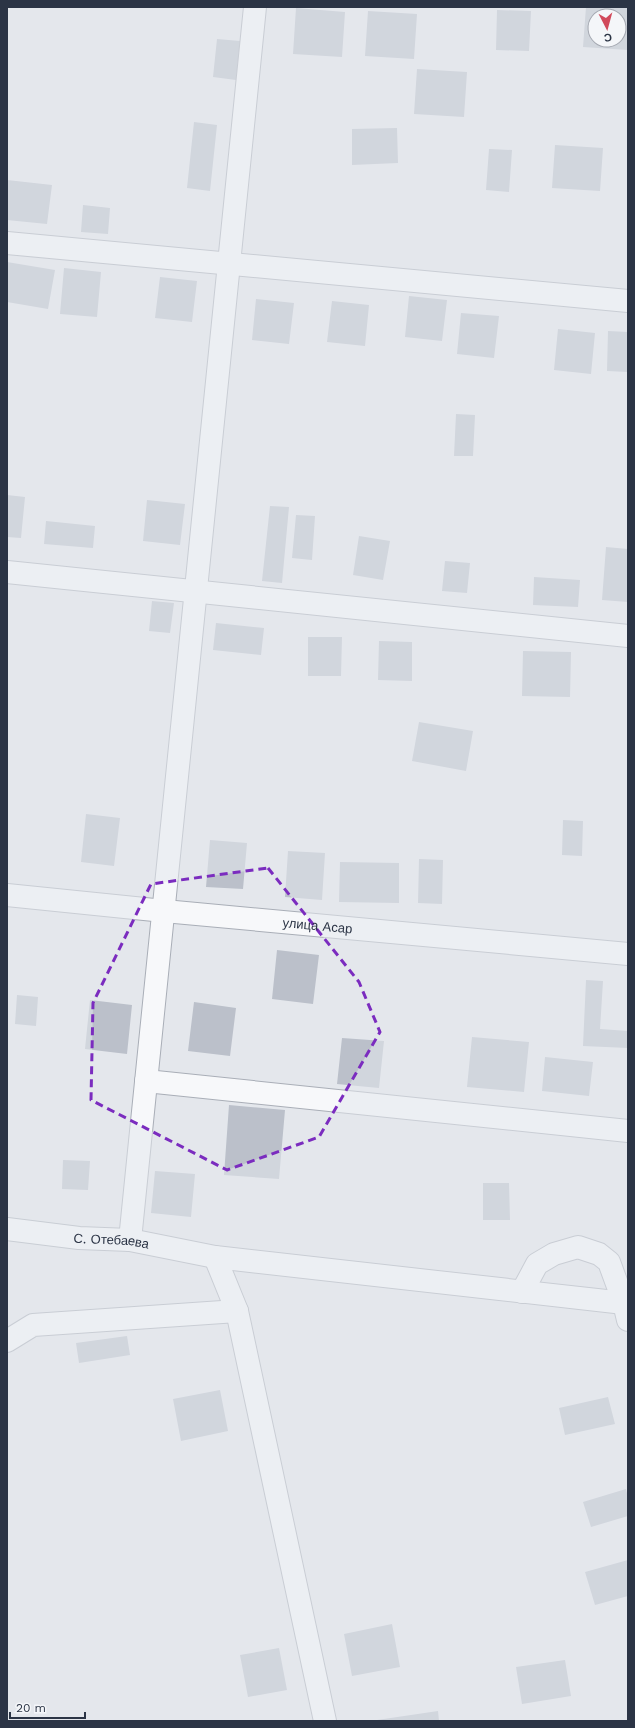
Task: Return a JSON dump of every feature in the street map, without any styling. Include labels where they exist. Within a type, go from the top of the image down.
[{"type":"street","points":[[130,1240],[255,7]]},
{"type":"street","points":[[7,243],[229,265],[628,301]]},
{"type":"street","points":[[7,572],[196,591],[362,610],[628,636]]},
{"type":"street","name":"улица Асар","points":[[7,895],[628,954]]},
{"type":"street","points":[[146,1081],[628,1131]]},
{"type":"street","name":"С. Отебаева","points":[[7,1229],[79,1238],[130,1240],[215,1258],[522,1292],[627,1308]]},
{"type":"street","points":[[522,1292],[537,1264],[554,1254],[578,1246],[599,1254],[609,1262],[627,1308]]},
{"type":"street","points":[[215,1258],[237,1311],[325,1721]]},
{"type":"street","points":[[7,1341],[33,1325],[237,1311]]},
{"type":"highlighted area","points":[[268,868],[359,982],[380,1032],[319,1137],[227,1170],[91,1100],[93,1003],[151,884]]},
{"type":"building","points":[[586,7],[628,7],[628,50],[598,48],[627,48],[627,8],[587,8],[587,47],[583,47]]},
{"type":"building","points":[[296,8],[345,12],[342,57],[293,54]]},
{"type":"building","points":[[497,10],[531,11],[529,51],[496,50]]},
{"type":"building","points":[[368,11],[417,14],[414,59],[365,56]]},
{"type":"building","points":[[217,39],[240,41],[236,80],[213,77]]},
{"type":"building","points":[[417,69],[467,72],[464,117],[414,114]]},
{"type":"building","points":[[194,122],[217,125],[210,191],[187,188]]},
{"type":"building","points":[[397,128],[398,163],[352,165],[352,129]]},
{"type":"building","points":[[555,145],[603,148],[600,191],[552,188]]},
{"type":"building","points":[[489,149],[512,150],[509,192],[486,190]]},
{"type":"building","points":[[7,180],[52,185],[47,224],[7,220]]},
{"type":"building","points":[[83,205],[110,208],[108,234],[81,232]]},
{"type":"building","points":[[7,262],[55,270],[48,309],[7,302]]},
{"type":"building","points":[[64,268],[101,272],[97,317],[60,314]]},
{"type":"building","points":[[160,277],[197,281],[192,322],[155,318]]},
{"type":"building","points":[[409,296],[447,300],[442,341],[405,337]]},
{"type":"building","points":[[256,299],[294,303],[289,344],[252,340]]},
{"type":"building","points":[[332,301],[369,305],[365,346],[327,342]]},
{"type":"building","points":[[461,313],[499,316],[494,358],[457,354]]},
{"type":"building","points":[[558,329],[595,333],[591,374],[554,370]]},
{"type":"building","points":[[608,331],[628,332],[628,372],[607,371]]},
{"type":"building","points":[[456,414],[475,415],[473,456],[454,456]]},
{"type":"building","points":[[7,495],[25,497],[21,538],[7,537]]},
{"type":"building","points":[[147,500],[185,504],[180,545],[143,541]]},
{"type":"building","points":[[270,506],[289,507],[282,583],[262,581]]},
{"type":"building","points":[[296,515],[315,516],[312,560],[292,558]]},
{"type":"building","points":[[46,521],[95,526],[93,548],[44,544]]},
{"type":"building","points":[[359,536],[390,541],[383,580],[353,575]]},
{"type":"building","points":[[606,547],[628,549],[628,602],[602,600]]},
{"type":"building","points":[[445,561],[470,563],[467,593],[442,591]]},
{"type":"building","points":[[534,577],[580,580],[578,607],[533,605]]},
{"type":"building","points":[[152,601],[174,603],[170,633],[149,631]]},
{"type":"building","points":[[216,623],[264,628],[261,655],[213,650]]},
{"type":"building","points":[[308,637],[342,637],[341,676],[308,676]]},
{"type":"building","points":[[379,641],[412,642],[412,681],[378,680]]},
{"type":"building","points":[[523,651],[571,652],[570,697],[522,696]]},
{"type":"building","points":[[419,722],[473,731],[466,771],[412,761]]},
{"type":"building","points":[[86,814],[120,818],[114,866],[81,862]]},
{"type":"building","points":[[563,820],[583,821],[582,856],[562,855]]},
{"type":"building","points":[[210,840],[247,843],[243,889],[206,887]]},
{"type":"building","points":[[288,851],[325,853],[322,900],[285,897]]},
{"type":"building","points":[[419,859],[443,860],[442,904],[418,903]]},
{"type":"building","points":[[340,862],[399,863],[399,903],[339,902]]},
{"type":"building","points":[[277,950],[319,955],[313,1004],[272,999]]},
{"type":"building","points":[[586,980],[603,981],[600,1029],[628,1031],[628,1048],[583,1046]]},
{"type":"building","points":[[17,995],[38,997],[36,1026],[15,1024]]},
{"type":"building","points":[[90,1000],[132,1005],[127,1054],[85,1049]]},
{"type":"building","points":[[194,1002],[236,1008],[230,1056],[188,1051]]},
{"type":"building","points":[[472,1037],[529,1042],[524,1092],[467,1087]]},
{"type":"building","points":[[342,1038],[384,1041],[379,1088],[337,1084]]},
{"type":"building","points":[[545,1057],[593,1062],[589,1096],[542,1091]]},
{"type":"building","points":[[229,1105],[285,1110],[279,1179],[224,1175]]},
{"type":"building","points":[[63,1160],[90,1161],[88,1190],[62,1189]]},
{"type":"building","points":[[155,1171],[195,1174],[191,1217],[151,1213]]},
{"type":"building","points":[[483,1183],[509,1183],[510,1220],[483,1220]]},
{"type":"building","points":[[127,1336],[130,1355],[79,1363],[76,1343]]},
{"type":"building","points":[[220,1390],[228,1431],[181,1441],[173,1399]]},
{"type":"building","points":[[608,1397],[615,1424],[565,1435],[559,1408]]},
{"type":"building","points":[[626,1489],[628,1497],[628,1516],[591,1527],[583,1502]]},
{"type":"building","points":[[628,1560],[628,1596],[595,1605],[585,1572]]},
{"type":"building","points":[[392,1624],[400,1667],[352,1676],[344,1634]]},
{"type":"building","points":[[279,1648],[287,1690],[248,1697],[240,1655]]},
{"type":"building","points":[[565,1660],[571,1696],[522,1704],[516,1667]]},
{"type":"building","points":[[438,1711],[439,1721],[377,1720]]}]
